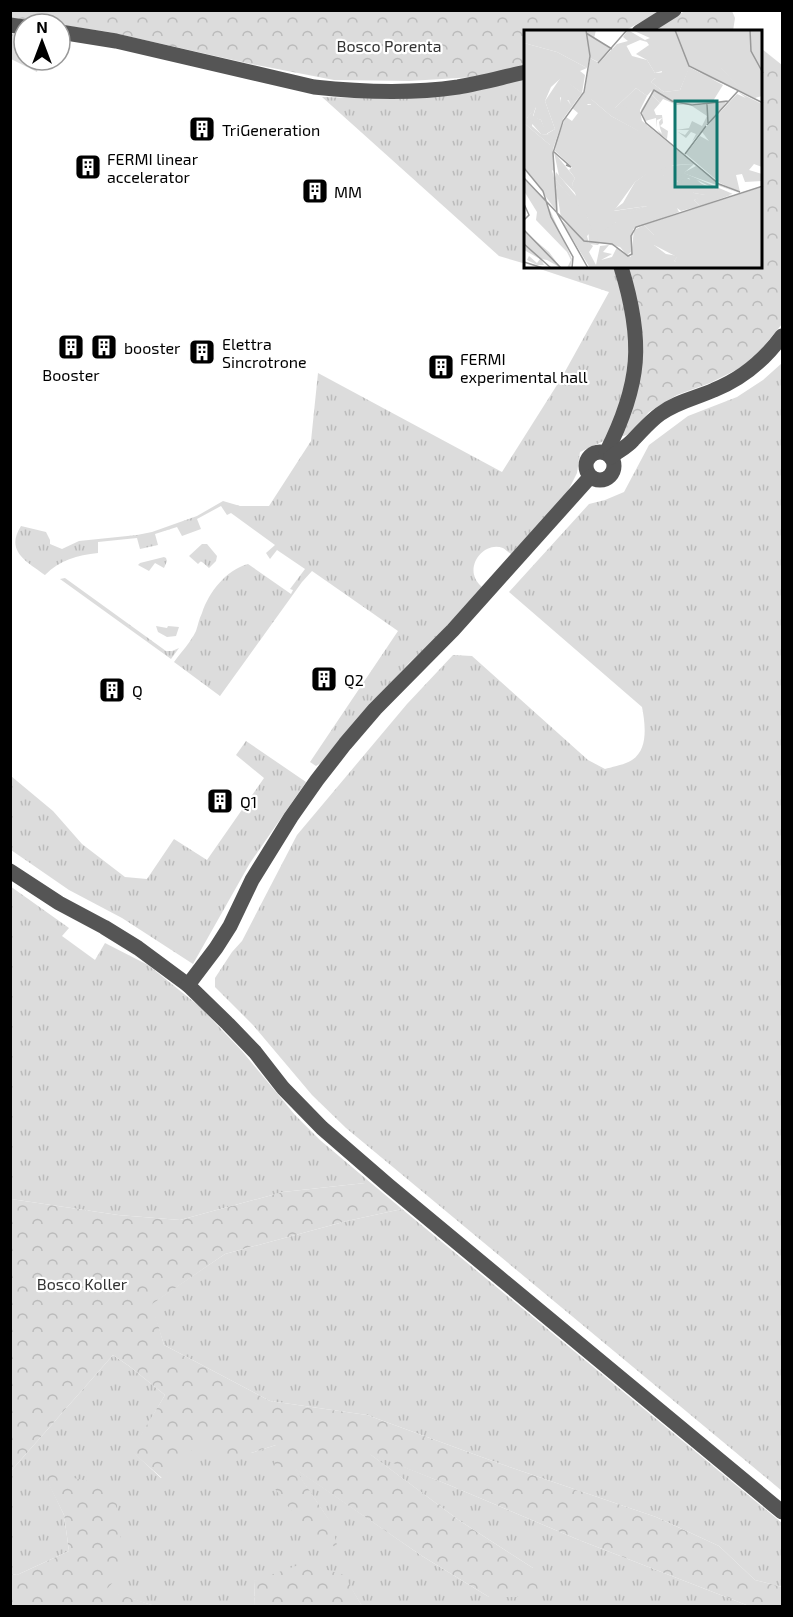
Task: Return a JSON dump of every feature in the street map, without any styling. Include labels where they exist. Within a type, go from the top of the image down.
[{"type":"street","points":[[642,30],[674,10]]},
{"type":"street","points":[[72,34],[116,41],[314,87],[343,90],[412,90],[456,87],[524,72]]},
{"type":"street","points":[[609,455],[631,392],[636,366],[634,314],[621,268]]},
{"type":"street","points":[[188,985],[230,926],[252,880],[317,780],[381,702],[453,630],[590,477],[586,466],[587,461],[595,453],[609,455],[631,442],[660,414],[688,399],[716,390],[740,376],[760,361],[783,336]]},
{"type":"street","points":[[10,871],[59,903],[138,948],[188,985],[255,1052],[283,1088],[322,1128],[783,1512]]},
{"type":"green space","name":"Bosco Porenta","points":[[10,11],[662,11],[626,30],[524,30],[524,66],[491,76],[409,81],[334,80],[251,64],[109,32],[72,27],[72,12],[12,12],[12,18]]},
{"type":"green space","points":[[685,11],[732,11],[735,18],[733,30],[652,30]]},
{"type":"green space","points":[[10,33],[12,33],[11,59]]},
{"type":"green space","points":[[763,50],[782,65],[782,324],[755,357],[738,369],[710,383],[677,395],[649,412],[630,434],[620,437],[638,389],[627,268],[763,268]]},
{"type":"green space","points":[[524,77],[524,263],[499,256],[322,97],[397,99]]},
{"type":"green space","points":[[537,268],[615,268],[625,295],[632,360],[615,424],[606,440],[580,452],[577,473],[567,493],[511,554],[503,548],[495,547],[482,552],[474,565],[474,573],[482,587],[431,643],[409,663],[316,766],[310,762],[398,631],[312,571],[220,696],[174,662],[194,635],[205,605],[214,590],[233,571],[248,564],[291,594],[293,590],[290,589],[305,569],[277,550],[270,559],[266,553],[275,545],[231,513],[227,515],[221,506],[197,519],[201,529],[182,536],[177,527],[155,534],[158,545],[140,549],[137,538],[98,542],[98,553],[69,559],[45,575],[25,560],[17,549],[15,542],[21,526],[46,532],[50,544],[62,549],[79,541],[152,532],[197,516],[223,501],[240,506],[269,506],[311,441],[318,373],[502,472],[562,377],[609,292]]},
{"type":"green space","points":[[782,363],[782,1491],[346,1128],[312,1095],[253,1025],[215,987],[215,978],[242,941],[297,835],[407,704],[453,655],[472,656],[588,760],[605,769],[627,763],[637,755],[644,735],[642,707],[509,592],[589,504],[624,492],[649,445],[688,416],[737,397],[763,380]]},
{"type":"green space","points":[[202,544],[207,544],[217,556],[216,561],[209,568],[201,561],[198,564],[189,556]]},
{"type":"green space","points":[[164,557],[167,561],[164,568],[155,563],[149,571],[138,565],[140,563]]},
{"type":"green space","points":[[65,578],[166,651],[179,648],[171,659],[60,579]]},
{"type":"green space","points":[[156,626],[179,627],[176,636],[167,637],[158,632]]},
{"type":"green space","points":[[246,741],[306,782],[250,863],[193,964],[122,918],[69,890],[11,850],[11,776],[53,811],[82,844],[125,877],[147,879],[174,839],[207,860],[264,778],[236,755]]},
{"type":"green space","points":[[10,886],[69,928],[62,936],[95,960],[105,943],[148,965],[199,1006],[242,1051],[295,1115],[320,1140],[365,1178],[365,1183],[283,1192],[180,1220],[118,1215],[11,1199]]},
{"type":"green space","name":"Bosco Koller","points":[[365,1178],[402,1209],[347,1221],[225,1254],[152,1304],[164,1345],[270,1401],[367,1415],[656,1517],[719,1546],[755,1580],[782,1587],[782,1606],[749,1606],[579,1540],[370,1454],[460,1521],[533,1568],[540,1597],[489,1597],[422,1556],[295,1469],[331,1523],[338,1549],[302,1525],[273,1486],[276,1445],[251,1453],[224,1457],[207,1436],[162,1478],[131,1451],[165,1395],[113,1355],[11,1471],[11,1199],[118,1215],[180,1220],[283,1192],[365,1183]]},
{"type":"green space","points":[[402,1209],[782,1523],[782,1587],[755,1580],[719,1546],[656,1517],[367,1415],[270,1401],[164,1345],[151,1304],[225,1254],[347,1221]]},
{"type":"green space","points":[[113,1355],[165,1395],[132,1451],[161,1478],[207,1435],[251,1453],[276,1445],[331,1523],[293,1467],[422,1556],[489,1597],[533,1568],[460,1521],[367,1452],[579,1540],[749,1606],[362,1606],[343,1575],[254,1581],[255,1606],[155,1606],[106,1591],[43,1471],[64,1515],[69,1551],[17,1575],[11,1574],[11,1471]]},
{"type":"green space","points":[[42,1471],[115,1487],[124,1570],[106,1590],[155,1606],[11,1606],[11,1574],[17,1575],[69,1551],[64,1515]]},
{"type":"green space","points":[[304,1563],[344,1575],[362,1606],[255,1606],[254,1581]]},
{"type":"place","name":"TriGeneration","points":[[202,129]]},
{"type":"place","name":"FERMI linear accelerator","points":[[88,167]]},
{"type":"place","name":"MM","points":[[315,191]]},
{"type":"place","name":"Booster","points":[[71,347]]},
{"type":"place","name":"booster","points":[[104,347]]},
{"type":"place","name":"Elettra Sincrotrone","points":[[202,352]]},
{"type":"place","name":"FERMI experimental hall","points":[[441,367]]},
{"type":"place","name":"Q2","points":[[324,679]]},
{"type":"place","name":"Q","points":[[112,690]]},
{"type":"place","name":"Q1","points":[[220,801]]}]
